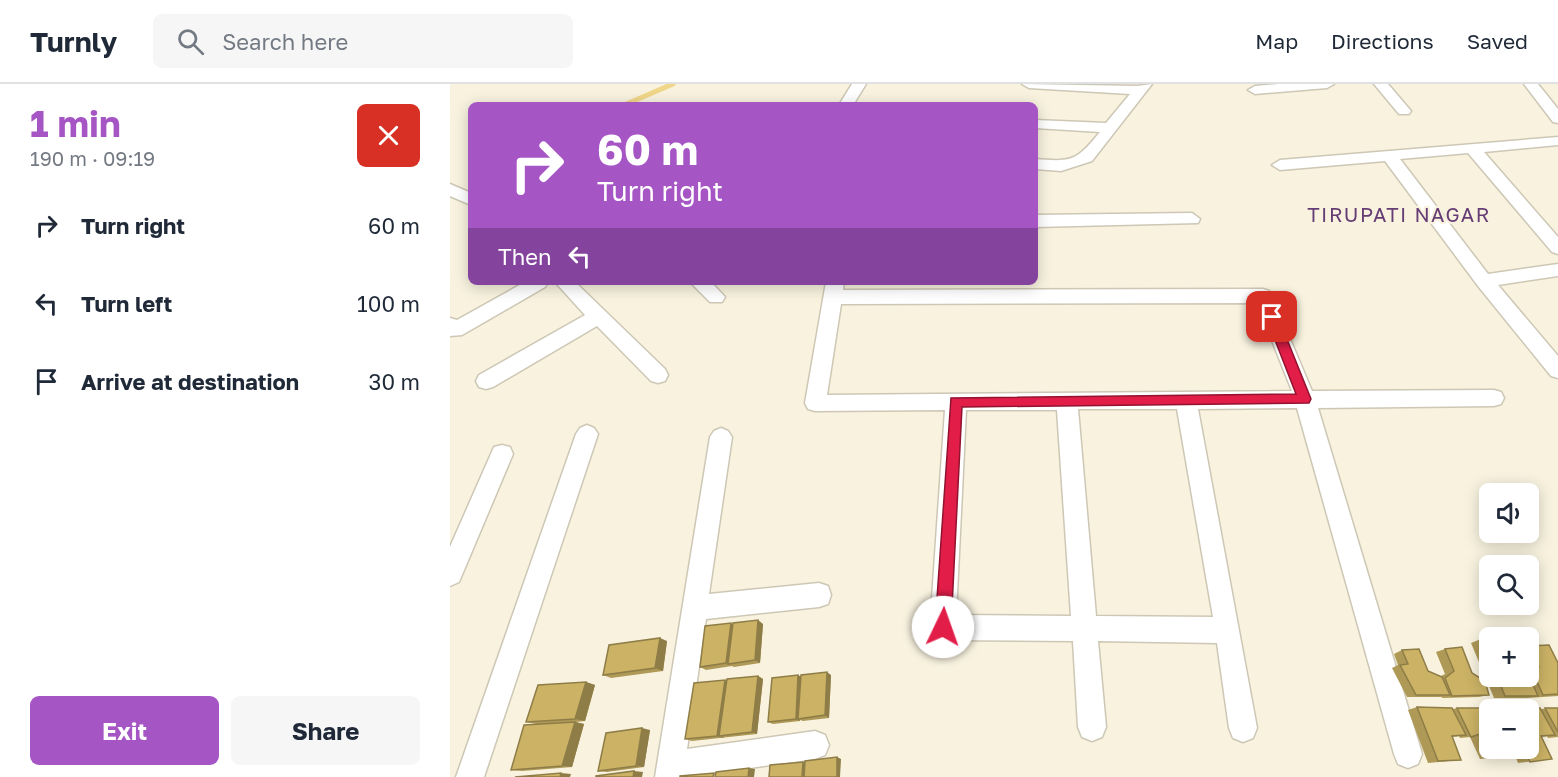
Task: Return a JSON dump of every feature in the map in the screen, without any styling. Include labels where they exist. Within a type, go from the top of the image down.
[{"type":"street","points":[[848,102],[859,84]]},
{"type":"street","points":[[1029,84],[1143,87]]},
{"type":"street","points":[[1255,90],[1328,84]]},
{"type":"street","points":[[1381,84],[1404,111]]},
{"type":"street","points":[[1280,165],[1558,140],[1554,133],[1558,120],[1531,84]]},
{"type":"street","points":[[1038,164],[1061,166],[1087,158],[1143,87]]},
{"type":"street","points":[[1038,124],[1110,128]]},
{"type":"street","points":[[1472,148],[1558,248]]},
{"type":"street","points":[[1389,155],[1484,281],[1558,370]]},
{"type":"street","points":[[1038,221],[1192,219]]},
{"type":"street","points":[[1484,281],[1558,270]]},
{"type":"street","points":[[450,325],[455,330],[534,285]]},
{"type":"street","points":[[567,285],[658,375]]},
{"type":"street","points":[[702,285],[716,297]]},
{"type":"street","points":[[1408,754],[1305,399],[1263,296],[834,290],[815,403],[1305,399],[1494,398]]},
{"type":"street","points":[[486,381],[598,316]]},
{"type":"street","points":[[1186,400],[1228,630],[1243,728]]},
{"type":"street","points":[[1067,401],[1092,727]]},
{"type":"street","points":[[956,402],[943,627],[1228,630]]},
{"type":"street","points":[[470,777],[587,434]]},
{"type":"street","points":[[722,437],[670,771],[815,745]]},
{"type":"street","points":[[450,574],[502,454]]},
{"type":"street","points":[[695,608],[819,595]]},
{"type":"building","points":[[758,620],[755,660],[728,664],[733,623]]},
{"type":"building","points":[[731,623],[726,663],[700,667],[705,626]]},
{"type":"building","points":[[660,638],[655,668],[603,675],[609,645]]},
{"type":"building","points":[[1549,645],[1558,663],[1558,694],[1543,695],[1539,686],[1539,646]]},
{"type":"building","points":[[1462,647],[1472,673],[1479,677],[1479,687],[1487,687],[1489,695],[1452,696],[1445,678],[1454,671],[1445,649]]},
{"type":"building","points":[[1419,649],[1428,671],[1442,677],[1450,695],[1416,695],[1400,665],[1408,664],[1402,650]]},
{"type":"building","points":[[827,672],[825,715],[798,719],[801,675]]},
{"type":"building","points":[[798,675],[796,719],[768,722],[772,678]]},
{"type":"building","points":[[758,676],[752,732],[719,736],[727,679]]},
{"type":"building","points":[[725,680],[717,736],[685,739],[694,683]]},
{"type":"building","points":[[586,682],[575,719],[526,722],[538,685]]},
{"type":"building","points":[[1501,687],[1534,687],[1538,696],[1505,696]]},
{"type":"building","points":[[1417,707],[1452,708],[1466,735],[1452,736],[1461,760],[1438,761]]},
{"type":"building","points":[[1457,708],[1479,708],[1479,734],[1471,737]]},
{"type":"building","points":[[1540,708],[1555,735],[1541,736],[1552,759],[1530,762],[1529,759],[1539,759]]},
{"type":"building","points":[[1545,708],[1558,708],[1558,732]]},
{"type":"building","points":[[575,722],[562,766],[511,770],[524,725]]},
{"type":"building","points":[[642,728],[636,766],[598,771],[606,733]]},
{"type":"building","points":[[837,757],[837,777],[804,777],[805,761]]},
{"type":"building","points":[[803,762],[802,777],[769,777],[770,765]]},
{"type":"building","points":[[749,768],[748,777],[715,777],[716,772]]},
{"type":"building","points":[[634,771],[633,777],[596,777],[596,776]]},
{"type":"building","points":[[561,773],[560,777],[515,777]]},
{"type":"building","points":[[714,773],[713,777],[680,777],[680,776]]},
{"type":"waterway","points":[[631,102],[673,84]]},
{"type":"district","name":"TIRUPATI NAGAR","points":[[1399,214]]},
{"type":"route","points":[[943,627],[956,402],[1305,399],[1272,317]]}]
